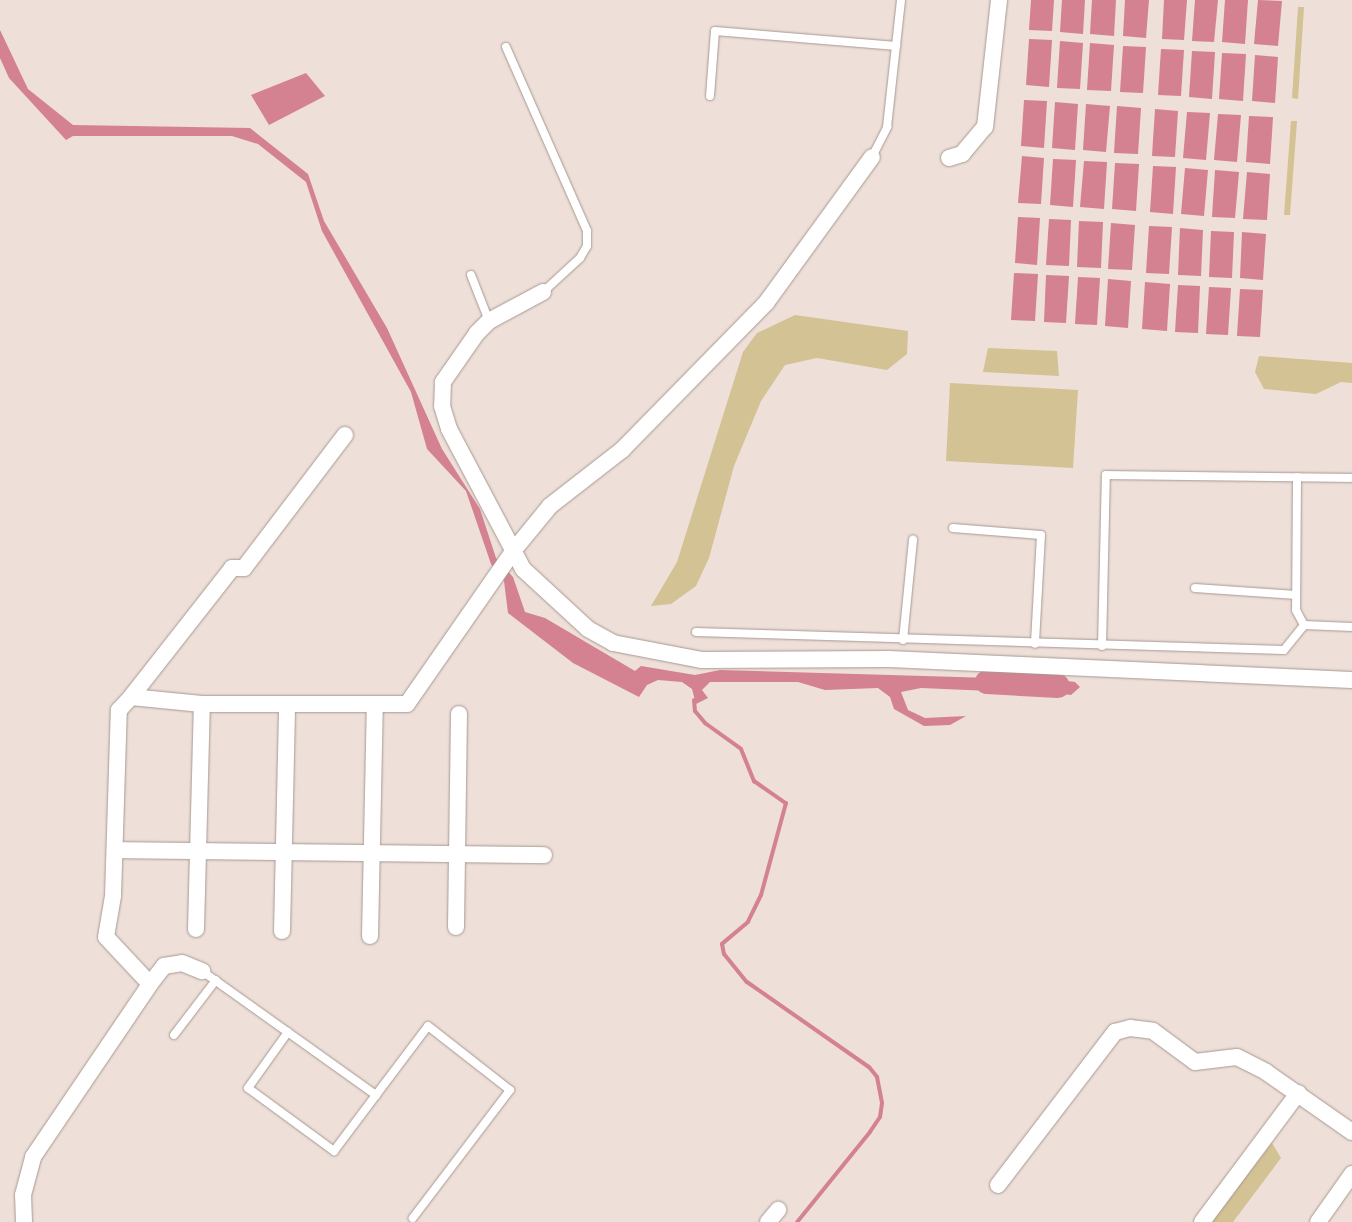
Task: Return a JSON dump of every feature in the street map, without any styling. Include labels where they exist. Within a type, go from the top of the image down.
[{"type":"street","points":[[949,158],[962,154],[985,127],[999,0]]},
{"type":"street","points":[[131,697],[202,704],[375,706],[406,704],[514,550],[550,506],[622,450],[766,303],[872,158]]},
{"type":"street","points":[[543,292],[489,321],[443,382],[442,406],[449,429],[533,582],[588,629],[613,643],[643,652],[702,660],[889,659],[1352,680]]},
{"type":"street","points":[[150,984],[106,937],[115,850],[119,710],[232,568],[244,568],[345,435]]},
{"type":"street","points":[[196,929],[202,704]]},
{"type":"street","points":[[282,931],[287,706]]},
{"type":"street","points":[[370,936],[368,852],[375,706]]},
{"type":"street","points":[[456,927],[459,714]]},
{"type":"street","points":[[115,850],[199,849],[285,852],[544,855]]},
{"type":"street","points":[[24,1222],[23,1195],[33,1158],[150,984],[164,966],[182,963],[202,971]]},
{"type":"street","points":[[998,1185],[1115,1032],[1130,1028],[1153,1031],[1195,1062],[1237,1057],[1298,1093],[1352,1132]]},
{"type":"street","points":[[1202,1222],[1298,1093]]},
{"type":"street","points":[[1318,1222],[1352,1174]]},
{"type":"lane","points":[[872,158],[887,127],[901,0]]},
{"type":"lane","points":[[710,96],[715,31],[896,46]]},
{"type":"lane","points":[[506,47],[587,231],[587,246],[580,258],[543,292]]},
{"type":"lane","points":[[471,275],[489,321]]},
{"type":"lane","points":[[1102,646],[1106,475],[1352,478]]},
{"type":"lane","points":[[1297,477],[1296,610],[1304,625]]},
{"type":"lane","points":[[953,528],[1040,535],[1035,644]]},
{"type":"lane","points":[[903,640],[913,539]]},
{"type":"lane","points":[[1195,588],[1296,595]]},
{"type":"lane","points":[[696,632],[903,640],[1284,650],[1304,625]]},
{"type":"lane","points":[[1304,625],[1352,627]]},
{"type":"lane","points":[[202,971],[376,1095]]},
{"type":"lane","points":[[174,1035],[216,980]]},
{"type":"lane","points":[[288,1032],[248,1088],[334,1151],[428,1026],[510,1090],[413,1218]]},
{"type":"shaded area","points":[[1031,0],[1054,0],[1052,31],[1029,30]]},
{"type":"shaded area","points":[[1062,0],[1085,0],[1083,34],[1060,32]]},
{"type":"shaded area","points":[[1092,0],[1116,0],[1114,36],[1090,34]]},
{"type":"shaded area","points":[[1125,0],[1149,0],[1146,38],[1123,36]]},
{"type":"shaded area","points":[[1164,0],[1187,0],[1184,40],[1162,39]]},
{"type":"shaded area","points":[[1195,0],[1218,0],[1214,42],[1192,41]]},
{"type":"shaded area","points":[[1225,0],[1248,0],[1245,44],[1222,42]]},
{"type":"shaded area","points":[[1258,0],[1282,1],[1278,46],[1254,44]]},
{"type":"shaded area","points":[[1298,7],[1304,7],[1298,99],[1292,98]]},
{"type":"shaded area","points":[[0,30],[28,89],[73,125],[250,128],[308,174],[324,221],[387,328],[442,449],[480,509],[496,558],[513,577],[525,612],[545,618],[635,671],[641,666],[695,675],[720,670],[1024,679],[1014,692],[921,688],[901,692],[908,710],[925,718],[966,716],[950,725],[924,726],[894,709],[890,697],[878,688],[825,690],[798,682],[710,682],[702,690],[708,698],[696,704],[692,689],[682,682],[658,680],[647,685],[639,697],[573,663],[508,613],[504,581],[491,564],[466,491],[427,449],[411,392],[322,231],[306,182],[258,144],[232,136],[73,136],[66,140],[9,78],[0,58]]},
{"type":"shaded area","points":[[1029,39],[1052,40],[1049,87],[1026,85]]},
{"type":"shaded area","points":[[1060,41],[1083,43],[1080,89],[1057,88]]},
{"type":"shaded area","points":[[1090,43],[1114,45],[1111,91],[1087,90]]},
{"type":"shaded area","points":[[1123,46],[1146,47],[1143,93],[1120,92]]},
{"type":"shaded area","points":[[1161,49],[1184,50],[1181,96],[1158,95]]},
{"type":"shaded area","points":[[1192,51],[1215,52],[1212,99],[1189,97]]},
{"type":"shaded area","points":[[1222,53],[1246,54],[1243,101],[1219,99]]},
{"type":"shaded area","points":[[1255,55],[1278,57],[1275,103],[1252,101]]},
{"type":"shaded area","points":[[306,73],[325,96],[269,125],[251,95]]},
{"type":"shaded area","points":[[1024,100],[1047,101],[1044,148],[1021,146]]},
{"type":"shaded area","points":[[1055,102],[1078,104],[1075,150],[1052,148]]},
{"type":"shaded area","points":[[1086,104],[1110,106],[1106,152],[1083,150]]},
{"type":"shaded area","points":[[1117,106],[1141,108],[1138,154],[1114,153]]},
{"type":"shaded area","points":[[1155,109],[1178,111],[1175,157],[1152,156]]},
{"type":"shaded area","points":[[1187,112],[1210,113],[1206,160],[1183,158]]},
{"type":"shaded area","points":[[1218,114],[1241,115],[1237,162],[1214,160]]},
{"type":"shaded area","points":[[1249,116],[1273,117],[1270,164],[1246,162]]},
{"type":"shaded area","points":[[1291,121],[1297,121],[1290,215],[1284,215]]},
{"type":"shaded area","points":[[1022,156],[1044,158],[1041,204],[1018,203]]},
{"type":"shaded area","points":[[1053,159],[1076,160],[1073,207],[1050,205]]},
{"type":"shaded area","points":[[1084,161],[1107,162],[1104,209],[1080,207]]},
{"type":"shaded area","points":[[1115,163],[1139,164],[1136,211],[1112,209]]},
{"type":"shaded area","points":[[1153,166],[1176,167],[1173,214],[1150,212]]},
{"type":"shaded area","points":[[1185,168],[1208,170],[1204,216],[1181,214]]},
{"type":"shaded area","points":[[1215,170],[1239,172],[1235,218],[1212,217]]},
{"type":"shaded area","points":[[1247,172],[1270,174],[1267,220],[1243,219]]},
{"type":"shaded area","points":[[1018,217],[1040,218],[1037,265],[1015,263]]},
{"type":"shaded area","points":[[1049,219],[1071,220],[1069,266],[1046,265]]},
{"type":"shaded area","points":[[1079,221],[1103,222],[1101,268],[1077,267]]},
{"type":"shaded area","points":[[1111,223],[1135,225],[1132,270],[1108,269]]},
{"type":"shaded area","points":[[1149,226],[1172,227],[1169,274],[1146,273]]},
{"type":"shaded area","points":[[1180,228],[1203,230],[1201,276],[1178,275]]},
{"type":"shaded area","points":[[1211,231],[1234,232],[1232,278],[1209,277]]},
{"type":"shaded area","points":[[1242,232],[1266,234],[1263,280],[1240,278]]},
{"type":"shaded area","points":[[1014,273],[1038,274],[1035,321],[1011,320]]},
{"type":"shaded area","points":[[1046,275],[1069,276],[1066,323],[1044,322]]},
{"type":"shaded area","points":[[1078,277],[1100,278],[1097,325],[1075,324]]},
{"type":"shaded area","points":[[1108,279],[1131,281],[1128,328],[1105,326]]},
{"type":"shaded area","points":[[1145,282],[1170,284],[1167,331],[1142,329]]},
{"type":"shaded area","points":[[1178,285],[1200,286],[1198,333],[1175,332]]},
{"type":"shaded area","points":[[1209,287],[1231,288],[1228,335],[1206,334]]},
{"type":"shaded area","points":[[1240,289],[1263,290],[1260,337],[1237,336]]},
{"type":"shaded area","points":[[795,315],[908,331],[907,354],[887,370],[817,358],[785,365],[761,401],[734,466],[709,558],[696,586],[671,604],[651,606],[677,562],[743,352],[757,333]]},
{"type":"shaded area","points":[[988,348],[1057,351],[1059,376],[983,372]]},
{"type":"shaded area","points":[[1259,356],[1352,363],[1352,383],[1341,382],[1316,394],[1264,389],[1255,372]]},
{"type":"shaded area","points":[[950,383],[1078,390],[1073,468],[946,461]]},
{"type":"shaded area","points":[[1033,677],[1075,682],[1080,687],[1071,695],[1037,691],[1021,694]]},
{"type":"shaded area","points":[[1272,1143],[1281,1158],[1233,1222],[1210,1222]]},
{"type":"waterway","points":[[987,682],[1058,686]]},
{"type":"waterway","points":[[694,700],[695,711],[705,723],[741,749],[754,781],[786,803],[761,895],[748,922],[722,944],[724,954],[747,982],[869,1067],[877,1077],[882,1103],[880,1117],[797,1222]]}]
